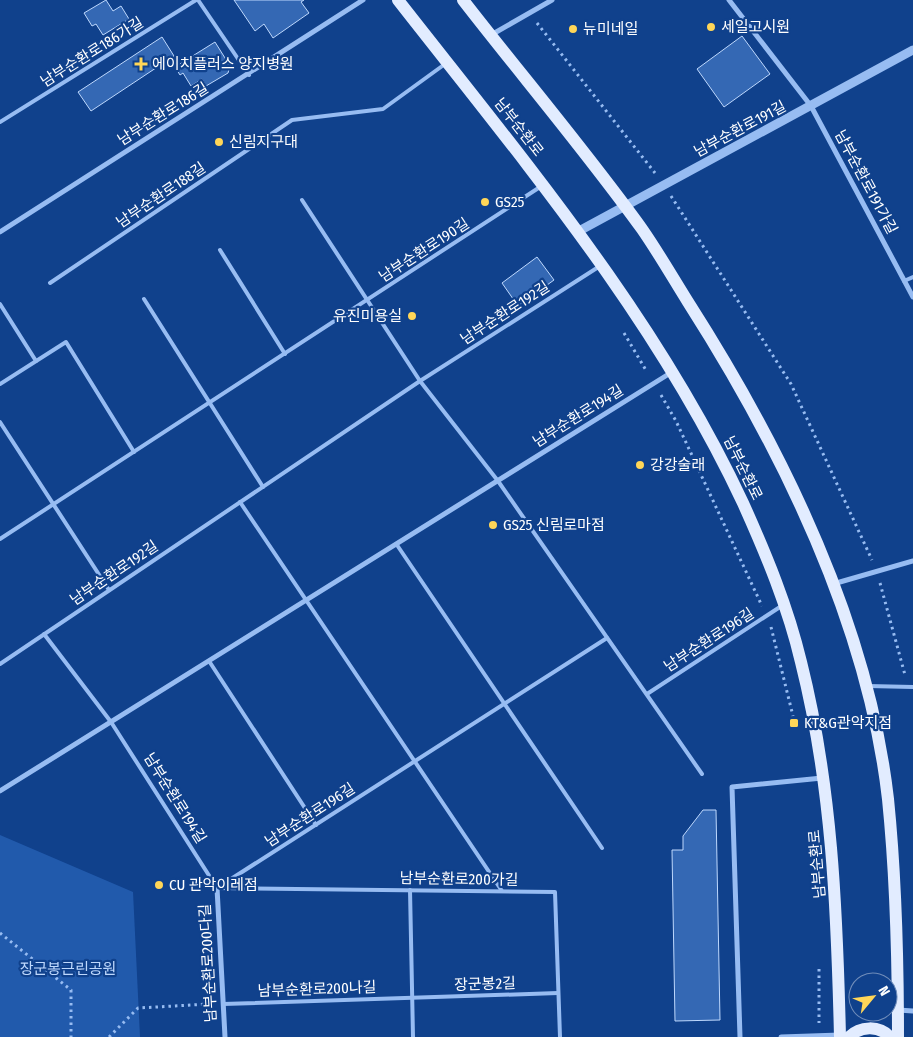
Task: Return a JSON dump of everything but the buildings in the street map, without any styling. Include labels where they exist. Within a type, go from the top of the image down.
[{"type":"main road","name":"남부순환로","points":[[398,0],[579,231],[638,315],[713,442],[764,549],[801,661],[825,778],[838,919],[843,1036]]},
{"type":"main road","points":[[463,0],[643,231],[706,330],[754,412],[801,505],[833,584],[866,686],[888,799],[894,868],[897,972]]},
{"type":"main road","points":[[898,1022],[898,1037]]},
{"type":"main road","points":[[843,1036],[862,1029],[871,1028],[880,1030],[890,1037]]},
{"type":"street","name":"남부순환로186길","points":[[0,232],[249,75],[363,0]]},
{"type":"street","points":[[490,36],[552,0]]},
{"type":"street","name":"남부순환로191가길","points":[[729,0],[811,106],[913,297]]},
{"type":"street","name":"남부순환로191길","points":[[579,231],[913,50]]},
{"type":"street","name":"남부순환로194길","points":[[0,791],[673,372]]},
{"type":"street","points":[[833,584],[913,561]]},
{"type":"street","points":[[740,1037],[732,787],[825,778]]},
{"type":"street","name":"남부순환로200다길","points":[[217,888],[225,1037]]},
{"type":"street","points":[[898,1010],[913,1011]]},
{"type":"street","points":[[781,1037],[843,1036]]},
{"type":"lane","name":"남부순환로186가길","points":[[0,122],[197,0],[249,75]]},
{"type":"lane","name":"남부순환로188길","points":[[50,283],[292,120],[383,109],[447,62]]},
{"type":"lane","name":"남부순환로190길","points":[[0,539],[543,185]]},
{"type":"lane","points":[[302,200],[420,381],[498,481],[702,774]]},
{"type":"lane","points":[[220,250],[285,354]]},
{"type":"lane","name":"남부순환로192길","points":[[0,664],[420,381],[602,264]]},
{"type":"lane","points":[[904,282],[913,277]]},
{"type":"lane","points":[[144,299],[262,487]]},
{"type":"lane","points":[[0,304],[36,361]]},
{"type":"lane","points":[[0,384],[66,342],[134,452]]},
{"type":"lane","points":[[0,422],[109,590]]},
{"type":"lane","points":[[240,502],[502,891]]},
{"type":"lane","points":[[397,545],[602,848]]},
{"type":"lane","name":"남부순환로196길","points":[[647,694],[783,605]]},
{"type":"lane","name":"남부순환로194길","points":[[44,634],[111,722],[217,888]]},
{"type":"lane","name":"남부순환로196길","points":[[217,888],[607,638]]},
{"type":"lane","points":[[209,661],[316,825]]},
{"type":"lane","points":[[866,686],[911,687]]},
{"type":"lane","name":"남부순환로200가길","points":[[217,888],[555,892],[560,1037]]},
{"type":"lane","points":[[410,890],[413,1037]]},
{"type":"lane","name":"장군봉2길","points":[[412,998],[558,993]]},
{"type":"lane","name":"남부순환로200나길","points":[[223,1004],[412,998]]},
{"type":"path","points":[[529,13],[664,185],[791,384],[876,571],[911,687]]},
{"type":"path","points":[[624,332],[676,422],[771,626],[795,722]]},
{"type":"path","points":[[0,933],[71,990],[71,1037]]},
{"type":"path","points":[[818,967],[820,1035]]},
{"type":"path","points":[[109,1037],[138,1008],[223,1004]]},
{"type":"green space","name":"장군봉근린공원","points":[[0,835],[133,892],[140,1037],[0,1037]]},
{"type":"place","name":"세일고시원","points":[[711,27]]},
{"type":"place","name":"뉴미네일","points":[[573,29]]},
{"type":"place","name":"에이치플러스 양지병원","points":[[141,64]]},
{"type":"place","name":"신림지구대","points":[[219,142]]},
{"type":"place","name":"GS25","points":[[485,202]]},
{"type":"place","name":"유진미용실","points":[[412,316]]},
{"type":"place","name":"강강술래","points":[[640,465]]},
{"type":"place","name":"GS25 신림로마점","points":[[493,525]]},
{"type":"place","name":"KT&G관악지점","points":[[794,723]]},
{"type":"place","name":"CU 관악이레점","points":[[159,885]]}]
